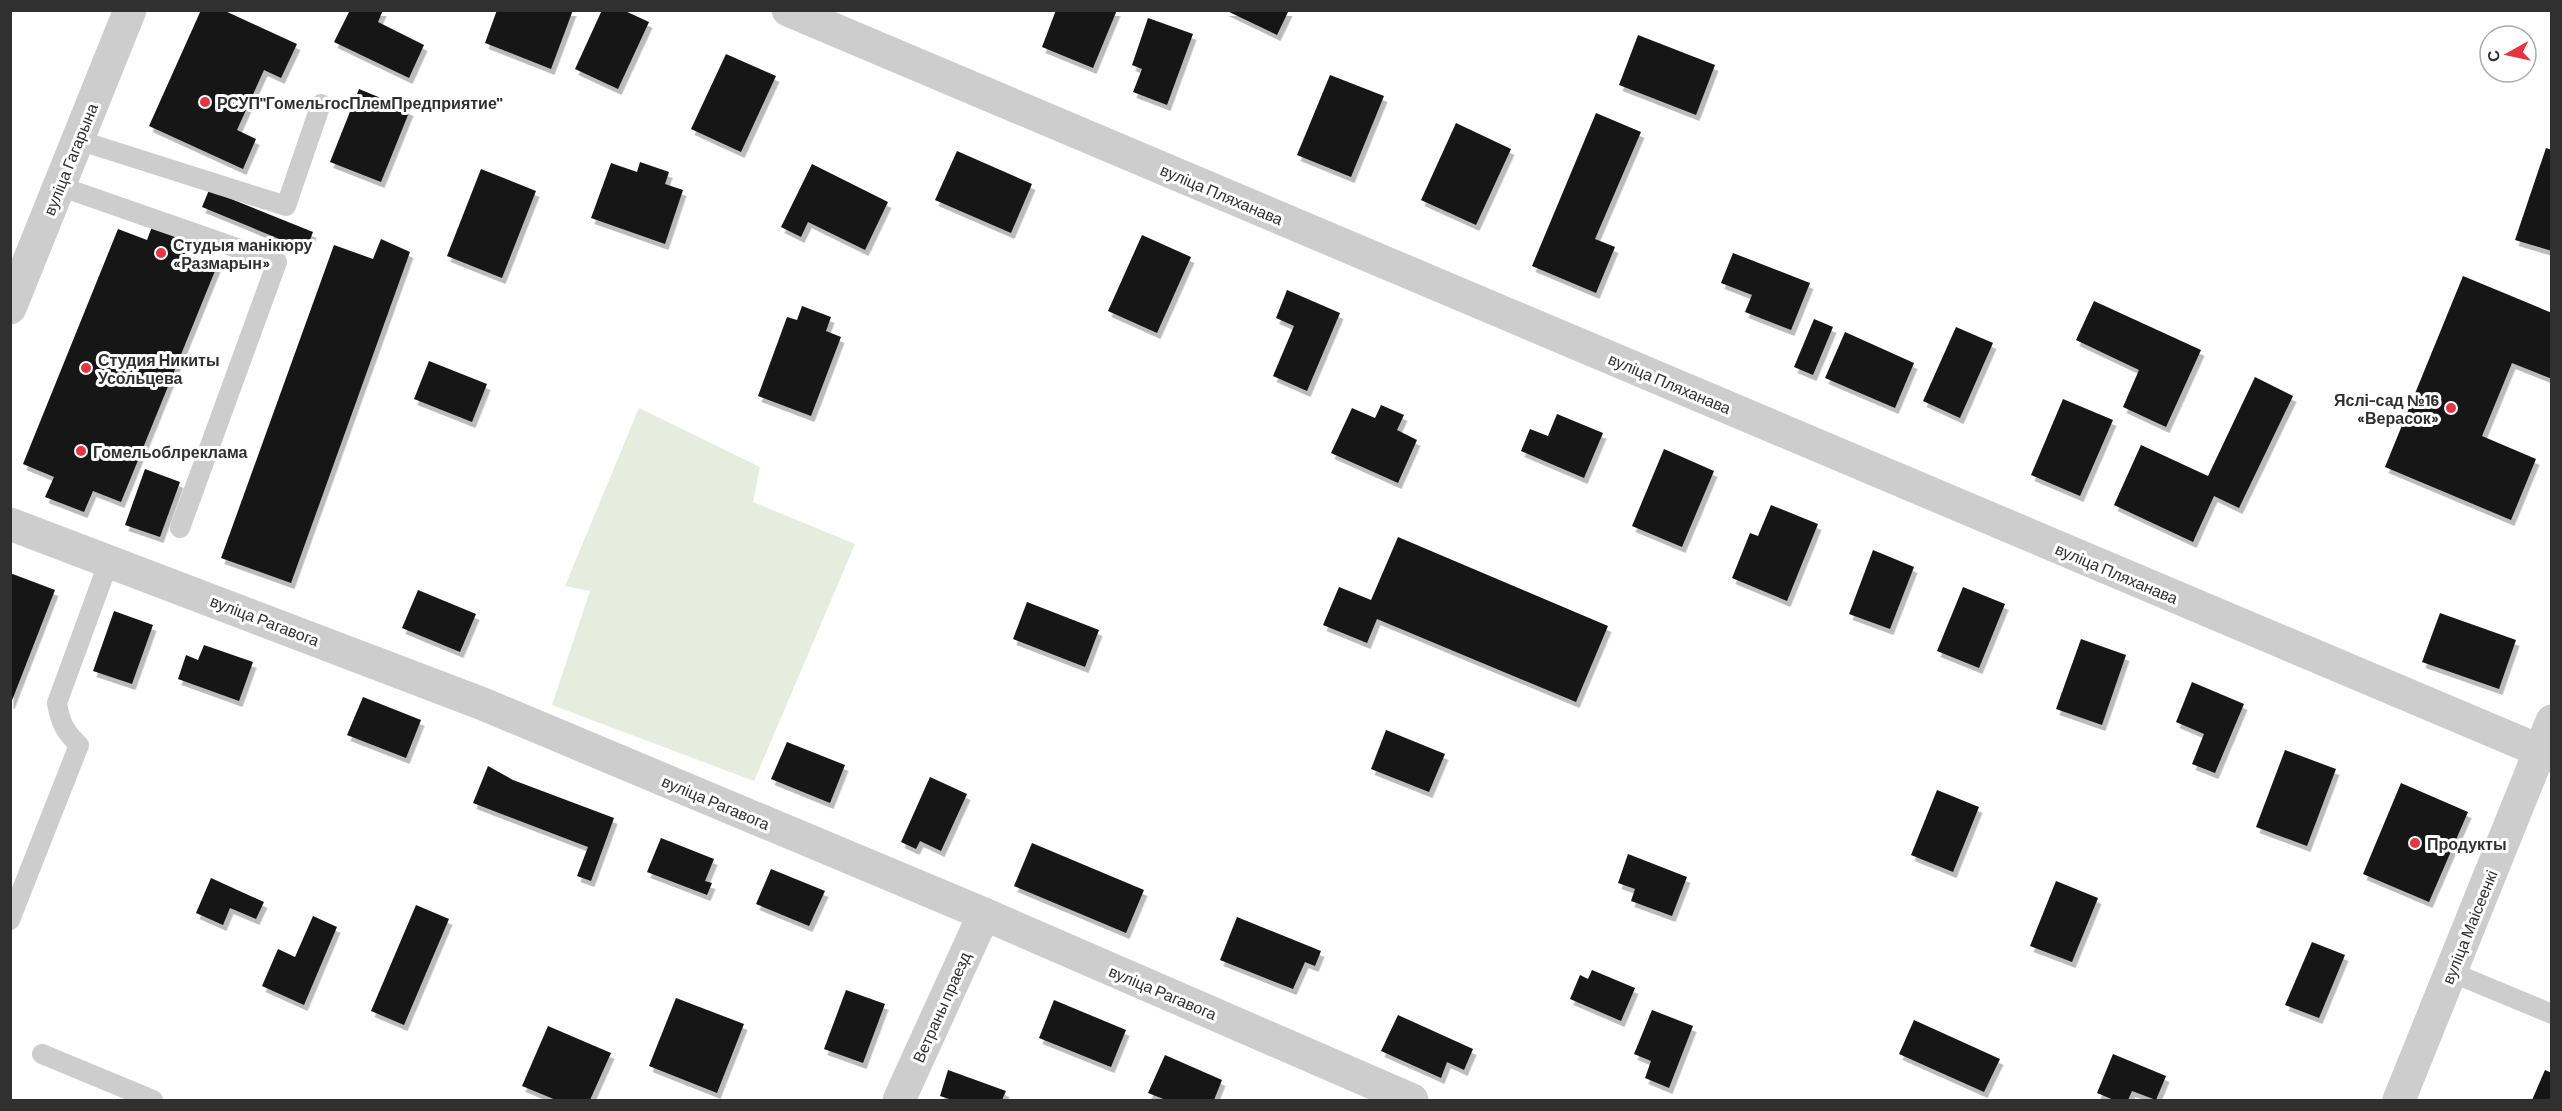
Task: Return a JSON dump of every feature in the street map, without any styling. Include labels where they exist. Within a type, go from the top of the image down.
[{"type":"street","name":"вуліца Гагарына","points":[[10,308],[130,10]]},
{"type":"street","name":"вуліца Пляханава","points":[[788,10],[2546,754]]},
{"type":"street","name":"вуліца Рагавога","points":[[10,524],[483,704],[984,914],[1412,1101]]},
{"type":"street","name":"вуліца Маісеенкі","points":[[2399,1101],[2451,972],[2546,754],[2552,721]]},
{"type":"street","name":"Ветраны праезд","points":[[899,1101],[984,914]]},
{"type":"lane","points":[[78,140],[286,206],[321,104]]},
{"type":"lane","points":[[59,186],[277,262],[180,528]]},
{"type":"lane","points":[[10,920],[79,745],[66,732],[60,720],[57,703],[109,561]]},
{"type":"lane","points":[[2451,972],[2552,1014]]},
{"type":"lane","points":[[42,1054],[153,1101]]},
{"type":"shaded area","points":[[639,408],[760,467],[753,502],[855,544],[754,781],[552,705],[590,591],[565,586]]},
{"type":"building","name":"РСУП\"ГомельгосПлемПредприятие\"","points":[[201,10],[223,10],[297,44],[281,78],[264,70],[237,130],[256,139],[243,169],[149,126]]},
{"type":"building","points":[[350,10],[383,10],[378,22],[424,45],[409,78],[334,42]]},
{"type":"building","points":[[497,10],[573,10],[551,69],[485,43]]},
{"type":"building","points":[[602,10],[623,10],[649,22],[618,89],[575,69]]},
{"type":"building","points":[[1056,10],[1117,10],[1093,68],[1042,47]]},
{"type":"building","points":[[1225,10],[1289,10],[1277,35]]},
{"type":"building","points":[[1148,18],[1193,34],[1167,105],[1133,92],[1142,69],[1132,65]]},
{"type":"building","points":[[1638,35],[1715,65],[1696,115],[1619,85]]},
{"type":"building","points":[[726,54],[776,76],[741,152],[691,129]]},
{"type":"building","points":[[1330,75],[1384,96],[1351,177],[1297,155]]},
{"type":"building","points":[[359,89],[410,110],[381,182],[330,162]]},
{"type":"building","points":[[1596,113],[1641,132],[1595,239],[1615,247],[1596,293],[1532,266]]},
{"type":"building","points":[[1456,123],[1511,149],[1476,225],[1421,200]]},
{"type":"building","points":[[2546,148],[2552,150],[2552,251],[2515,240]]},
{"type":"building","points":[[957,151],[1032,184],[1011,233],[935,200]]},
{"type":"building","points":[[640,162],[669,172],[665,184],[683,190],[665,244],[591,218],[611,163],[637,172]]},
{"type":"building","points":[[812,164],[888,202],[865,250],[808,222],[801,237],[781,227]]},
{"type":"building","points":[[481,169],[536,191],[502,278],[447,256]]},
{"type":"building","points":[[209,190],[313,232],[306,250],[202,207]]},
{"type":"building","points":[[153,224],[186,238],[181,252],[217,266],[121,502],[93,491],[84,512],[45,497],[54,477],[23,464],[118,229],[147,240]]},
{"type":"building","points":[[1142,235],[1191,257],[1157,333],[1108,311]]},
{"type":"building","points":[[381,239],[410,252],[291,583],[221,558],[334,245],[373,259]]},
{"type":"building","points":[[1733,253],[1810,283],[1791,330],[1745,312],[1752,295],[1721,283]]},
{"type":"building","name":"Яслі-сад №16 «Верасок»","points":[[2463,276],[2552,313],[2552,379],[2512,363],[2482,436],[2536,459],[2511,520],[2385,467]]},
{"type":"building","points":[[1287,290],[1340,313],[1307,391],[1273,376],[1294,326],[1276,318]]},
{"type":"building","points":[[2094,301],[2201,350],[2166,427],[2123,407],[2139,370],[2076,340]]},
{"type":"building","points":[[802,306],[831,317],[826,331],[841,337],[811,416],[758,396],[787,317],[797,320]]},
{"type":"building","points":[[1814,319],[1833,327],[1813,375],[1794,367]]},
{"type":"building","points":[[1956,327],[1993,343],[1960,418],[1923,401]]},
{"type":"building","points":[[1845,332],[1914,363],[1895,408],[1825,378]]},
{"type":"building","points":[[429,361],[487,384],[472,422],[414,399]]},
{"type":"building","points":[[2255,377],[2293,396],[2239,508],[2214,496],[2193,542],[2114,505],[2141,445],[2208,476]]},
{"type":"building","points":[[2063,399],[2113,420],[2080,496],[2031,475]]},
{"type":"building","points":[[1381,405],[1404,415],[1397,430],[1417,440],[1398,483],[1331,453],[1352,408],[1375,418]]},
{"type":"building","points":[[1557,414],[1603,433],[1584,478],[1521,451],[1530,429],[1548,436]]},
{"type":"building","points":[[1664,449],[1714,471],[1682,547],[1632,526]]},
{"type":"building","points":[[145,469],[180,482],[160,537],[125,525]]},
{"type":"building","points":[[1771,505],[1818,524],[1787,601],[1732,578],[1750,533],[1758,536]]},
{"type":"building","points":[[1398,537],[1608,626],[1576,702],[1377,619],[1367,643],[1323,625],[1339,587],[1371,600]]},
{"type":"building","points":[[1873,550],[1914,567],[1890,629],[1849,614]]},
{"type":"building","points":[[10,573],[55,590],[11,703],[10,703]]},
{"type":"building","points":[[1963,587],[2005,604],[1979,668],[1937,651]]},
{"type":"building","points":[[418,590],[476,614],[460,652],[402,628]]},
{"type":"building","points":[[1027,602],[1099,630],[1085,667],[1013,639]]},
{"type":"building","points":[[114,611],[153,625],[132,684],[93,671]]},
{"type":"building","points":[[2440,613],[2516,640],[2499,689],[2422,662]]},
{"type":"building","points":[[2081,639],[2126,655],[2102,725],[2056,709]]},
{"type":"building","points":[[204,645],[253,662],[239,701],[178,679],[186,655],[198,660]]},
{"type":"building","points":[[2192,682],[2244,704],[2215,773],[2192,764],[2204,734],[2176,722]]},
{"type":"building","points":[[363,697],[421,720],[406,758],[347,735]]},
{"type":"building","points":[[1386,730],[1445,754],[1429,792],[1371,769]]},
{"type":"building","points":[[787,742],[845,765],[830,803],[771,779]]},
{"type":"building","points":[[2285,750],[2336,769],[2307,846],[2256,827]]},
{"type":"building","points":[[488,766],[513,780],[614,818],[591,881],[577,876],[588,847],[473,803]]},
{"type":"building","points":[[930,777],[967,794],[941,851],[920,841],[916,849],[901,842]]},
{"type":"building","name":"Продукты","points":[[2401,783],[2468,812],[2429,902],[2363,874]]},
{"type":"building","points":[[1937,790],[1979,807],[1953,872],[1911,855]]},
{"type":"building","points":[[661,838],[714,859],[705,881],[712,883],[707,895],[647,872]]},
{"type":"building","points":[[1032,843],[1144,890],[1126,933],[1014,886]]},
{"type":"building","points":[[1628,854],[1687,877],[1672,916],[1631,901],[1635,889],[1618,883]]},
{"type":"building","points":[[771,869],[825,891],[809,926],[756,904]]},
{"type":"building","points":[[211,878],[264,902],[256,919],[230,908],[223,925],[196,913]]},
{"type":"building","points":[[2056,881],[2098,898],[2072,962],[2030,946]]},
{"type":"building","points":[[416,905],[449,919],[404,1025],[371,1011]]},
{"type":"building","points":[[313,916],[337,927],[304,1005],[262,986],[278,949],[295,957]]},
{"type":"building","points":[[1237,917],[1321,951],[1315,966],[1305,962],[1293,989],[1220,960]]},
{"type":"building","points":[[2312,942],[2345,955],[2319,1018],[2285,1005]]},
{"type":"building","points":[[1592,970],[1635,988],[1621,1021],[1570,999],[1580,975],[1588,979]]},
{"type":"building","points":[[846,990],[885,1004],[863,1063],[824,1049]]},
{"type":"building","points":[[676,998],[744,1024],[717,1093],[649,1066]]},
{"type":"building","points":[[1054,1000],[1126,1030],[1111,1067],[1039,1038]]},
{"type":"building","points":[[1652,1010],[1693,1026],[1669,1088],[1645,1078],[1651,1061],[1634,1054]]},
{"type":"building","points":[[1398,1015],[1473,1049],[1464,1070],[1447,1062],[1441,1078],[1381,1051]]},
{"type":"building","points":[[1914,1020],[2000,1059],[1984,1092],[1899,1054]]},
{"type":"building","points":[[548,1026],[611,1053],[590,1100],[556,1100],[522,1086]]},
{"type":"building","points":[[2113,1054],[2166,1076],[2156,1100],[2132,1091],[2128,1100],[2114,1100],[2097,1093]]},
{"type":"building","points":[[1165,1055],[1222,1080],[1214,1100],[1166,1100],[1148,1093]]},
{"type":"building","points":[[948,1070],[1006,1091],[1002,1100],[952,1100],[940,1096]]},
{"type":"building","points":[[2545,1070],[2552,1073],[2552,1100],[2532,1100]]},
{"type":"place","name":"РСУП\"ГомельгосПлемПредприятие\"","points":[[205,102]]},
{"type":"place","name":"Студыя манікюру «Размарын»","points":[[161,253]]},
{"type":"place","name":"Студия Никиты Усольцева","points":[[86,368]]},
{"type":"place","name":"Яслі-сад №16 «Верасок»","points":[[2451,408]]},
{"type":"place","name":"Гомельоблреклама","points":[[81,451]]},
{"type":"place","name":"Продукты","points":[[2415,843]]}]
